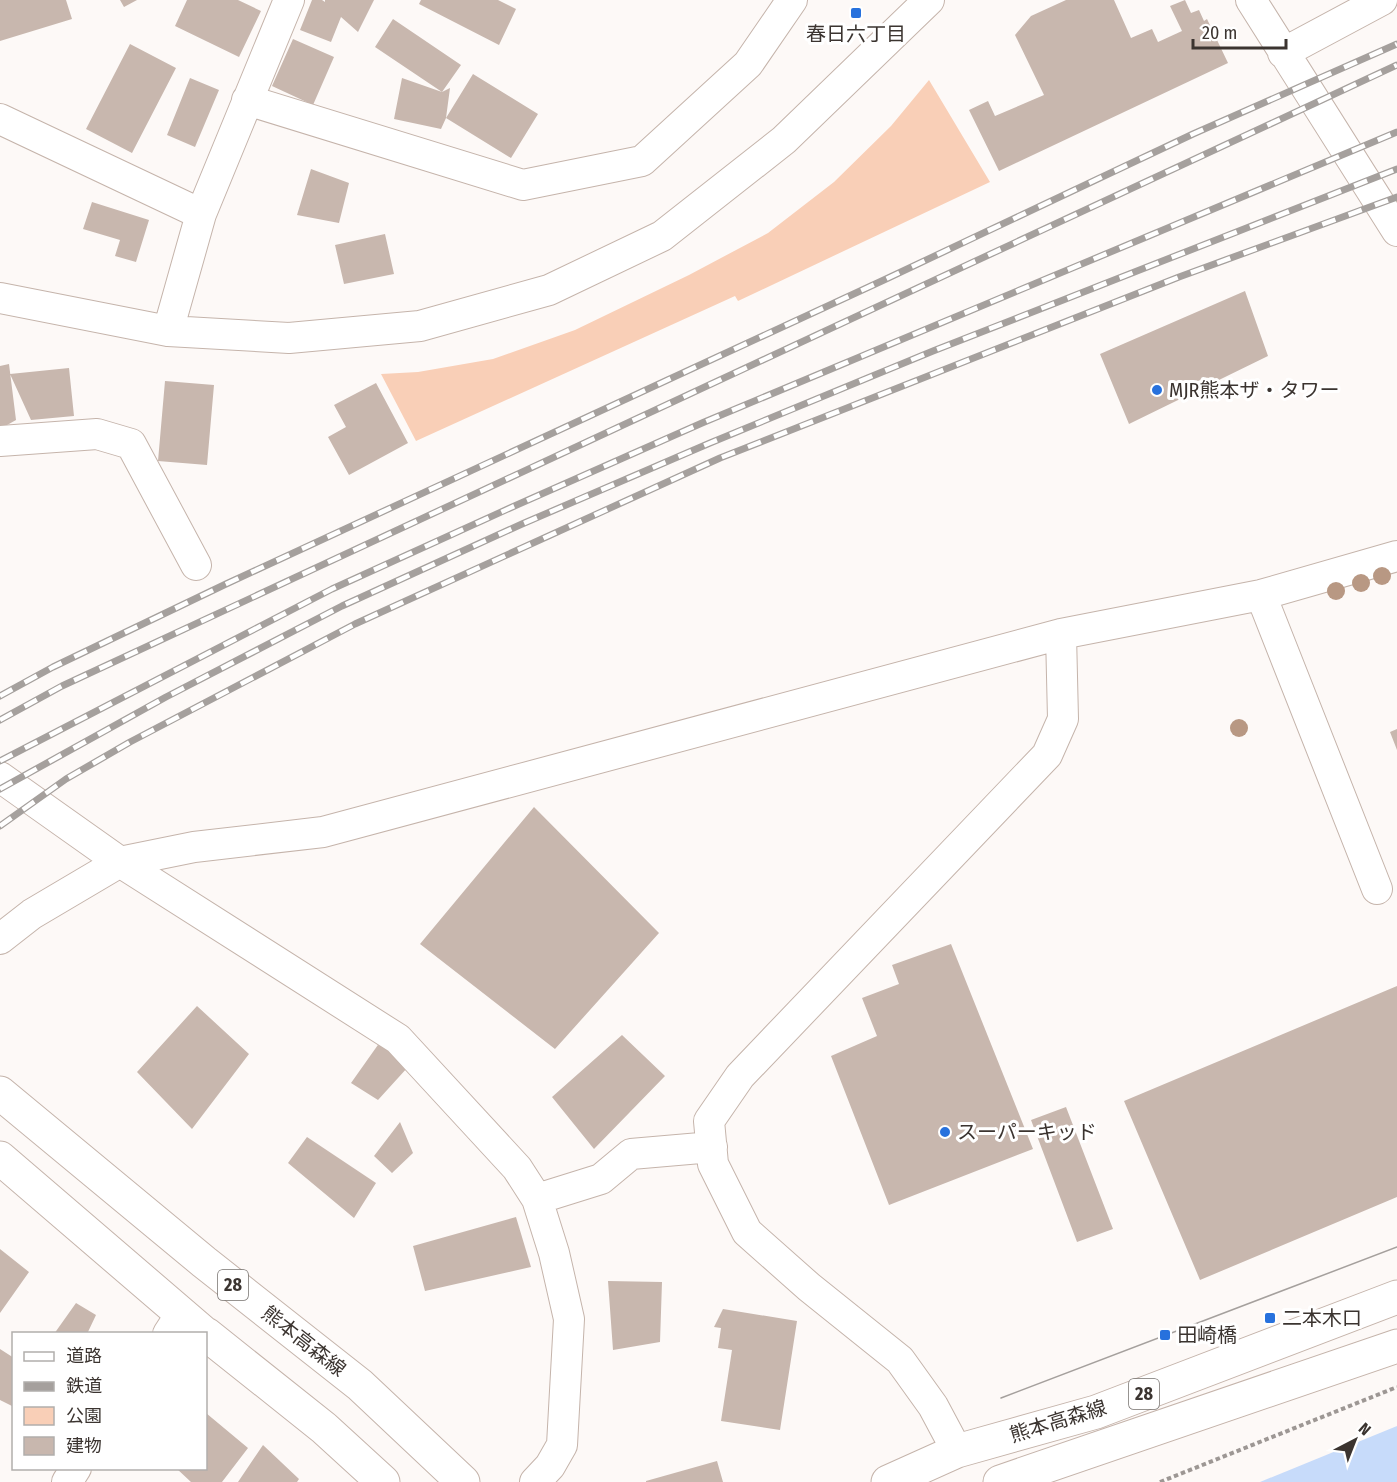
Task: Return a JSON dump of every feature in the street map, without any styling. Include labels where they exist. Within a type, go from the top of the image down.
[{"type":"main road","name":"熊本高森線","points":[[0,1093],[204,1262],[360,1385],[463,1482]]},
{"type":"main road","points":[[0,1158],[190,1329]]},
{"type":"main road","name":"熊本高森線","points":[[888,1482],[957,1451],[1096,1412],[1397,1297]]},
{"type":"main road","points":[[207,1342],[324,1428],[384,1482]]},
{"type":"main road","name":"熊本高森線","points":[[1000,1482],[1397,1346]]},
{"type":"street","points":[[168,331],[201,214],[289,0]]},
{"type":"street","points":[[247,100],[523,185],[642,161],[748,64],[792,0]]},
{"type":"street","points":[[0,298],[168,331],[289,338],[420,326],[549,290],[662,236],[784,140],[929,0]]},
{"type":"street","points":[[1251,0],[1397,231]]},
{"type":"street","points":[[1283,53],[1382,0]]},
{"type":"street","points":[[0,119],[201,214]]},
{"type":"street","points":[[0,441],[97,435],[131,444],[196,566]]},
{"type":"street","points":[[0,939],[32,914],[120,862],[194,847],[323,832],[1061,634],[1261,595],[1397,556]]},
{"type":"street","points":[[1261,595],[1377,889]]},
{"type":"street","points":[[957,1451],[933,1406],[900,1360],[809,1287],[747,1232],[713,1164],[709,1121],[740,1076],[1047,755],[1063,719],[1061,634]]},
{"type":"street","points":[[0,777],[120,862],[398,1039],[517,1168],[537,1199],[554,1254],[568,1319],[562,1445],[550,1466],[535,1482]]},
{"type":"street","points":[[537,1199],[601,1179],[631,1154],[712,1147]]},
{"type":"path","points":[[1160,1482],[1397,1387]]},
{"type":"green space","points":[[929,80],[990,182],[738,301],[735,296],[416,441],[381,374],[418,372],[493,359],[575,330],[689,275],[768,233],[834,182],[891,126]]},
{"type":"water","points":[[1397,1426],[1397,1482],[1260,1482]]},
{"type":"building","points":[[0,0],[66,0],[72,19],[0,41]]},
{"type":"building","points":[[120,0],[137,0],[124,7]]},
{"type":"building","points":[[187,0],[238,0],[261,11],[239,57],[175,26]]},
{"type":"building","points":[[312,0],[325,2],[325,0],[374,0],[358,32],[341,17],[331,42],[300,30]]},
{"type":"building","points":[[421,0],[498,0],[516,9],[499,45],[419,4]]},
{"type":"building","points":[[1066,0],[1114,0],[1131,38],[1152,29],[1158,42],[1182,31],[1170,6],[1185,0],[1191,13],[1199,10],[1204,21],[1207,19],[1228,63],[999,171],[969,110],[988,101],[995,116],[1044,95],[1015,35],[1031,16]]},
{"type":"building","points":[[393,19],[461,65],[442,92],[375,47]]},
{"type":"building","points":[[293,39],[334,57],[313,105],[272,86]]},
{"type":"building","points":[[130,44],[176,68],[132,153],[86,129]]},
{"type":"building","points":[[473,74],[538,114],[511,158],[446,118]]},
{"type":"building","points":[[190,78],[219,90],[195,147],[167,135]]},
{"type":"building","points":[[402,78],[442,92],[450,88],[446,118],[441,129],[394,119]]},
{"type":"building","points":[[311,169],[349,183],[339,223],[297,215]]},
{"type":"building","points":[[92,202],[149,220],[136,262],[115,256],[120,240],[83,229]]},
{"type":"building","points":[[385,234],[394,274],[344,284],[335,245]]},
{"type":"building","name":"MJR熊本ザ・タワー","points":[[1245,291],[1268,356],[1129,424],[1100,354]]},
{"type":"building","points":[[9,364],[16,420],[0,429],[0,366]]},
{"type":"building","points":[[69,368],[74,416],[31,420],[10,374]]},
{"type":"building","points":[[165,381],[214,385],[207,465],[158,461]]},
{"type":"building","points":[[376,383],[408,443],[349,475],[328,437],[346,427],[334,405]]},
{"type":"building","points":[[1397,729],[1397,750],[1390,732]]},
{"type":"building","points":[[534,807],[659,933],[555,1049],[420,944]]},
{"type":"building","points":[[951,944],[1033,1149],[889,1205],[831,1056],[877,1036],[862,998],[899,984],[892,965]]},
{"type":"building","points":[[1397,986],[1397,1197],[1200,1280],[1124,1101]]},
{"type":"building","points":[[197,1006],[249,1054],[192,1129],[137,1072]]},
{"type":"building","points":[[622,1035],[665,1076],[594,1149],[552,1097]]},
{"type":"building","points":[[380,1042],[408,1067],[378,1100],[351,1083]]},
{"type":"building","points":[[1066,1107],[1113,1229],[1077,1242],[1031,1120]]},
{"type":"building","points":[[400,1122],[413,1153],[392,1173],[374,1156]]},
{"type":"building","points":[[307,1137],[376,1183],[354,1218],[288,1163]]},
{"type":"building","points":[[516,1217],[531,1267],[425,1291],[413,1246]]},
{"type":"building","points":[[0,1249],[29,1272],[0,1313]]},
{"type":"building","points":[[608,1281],[662,1282],[660,1342],[613,1350]]},
{"type":"building","points":[[76,1303],[96,1315],[88,1332],[55,1332]]},
{"type":"building","points":[[723,1309],[797,1321],[780,1430],[721,1421],[732,1350],[718,1348],[721,1328],[714,1327]]},
{"type":"building","points":[[0,1349],[12,1357],[12,1406],[0,1400]]},
{"type":"building","points":[[207,1414],[248,1448],[222,1482],[191,1482],[178,1470],[207,1470]]},
{"type":"building","points":[[263,1445],[299,1479],[297,1482],[238,1482]]},
{"type":"building","points":[[717,1461],[723,1482],[646,1482],[646,1481]]},
{"type":"tram line","points":[[1001,1398],[1397,1247]]},
{"type":"railway","points":[[0,696],[53,667],[226,584],[886,279],[1193,134],[1397,44]]},
{"type":"railway","points":[[0,720],[62,686],[1397,65]]},
{"type":"railway","points":[[0,761],[332,589],[510,508],[702,423],[1397,132]]},
{"type":"railway","points":[[0,789],[166,697],[342,606],[522,524],[933,351],[1397,169]]},
{"type":"railway","points":[[0,826],[66,779],[130,742],[355,624],[720,458],[1179,277],[1397,197]]},
{"type":"place","name":"春日六丁目","points":[[856,13]]},
{"type":"place","name":"MJR熊本ザ・タワー","points":[[1157,390]]},
{"type":"place","name":"スーパーキッド","points":[[945,1132]]},
{"type":"place","name":"二本木口","points":[[1270,1318]]},
{"type":"place","name":"田崎橋","points":[[1165,1335]]}]
